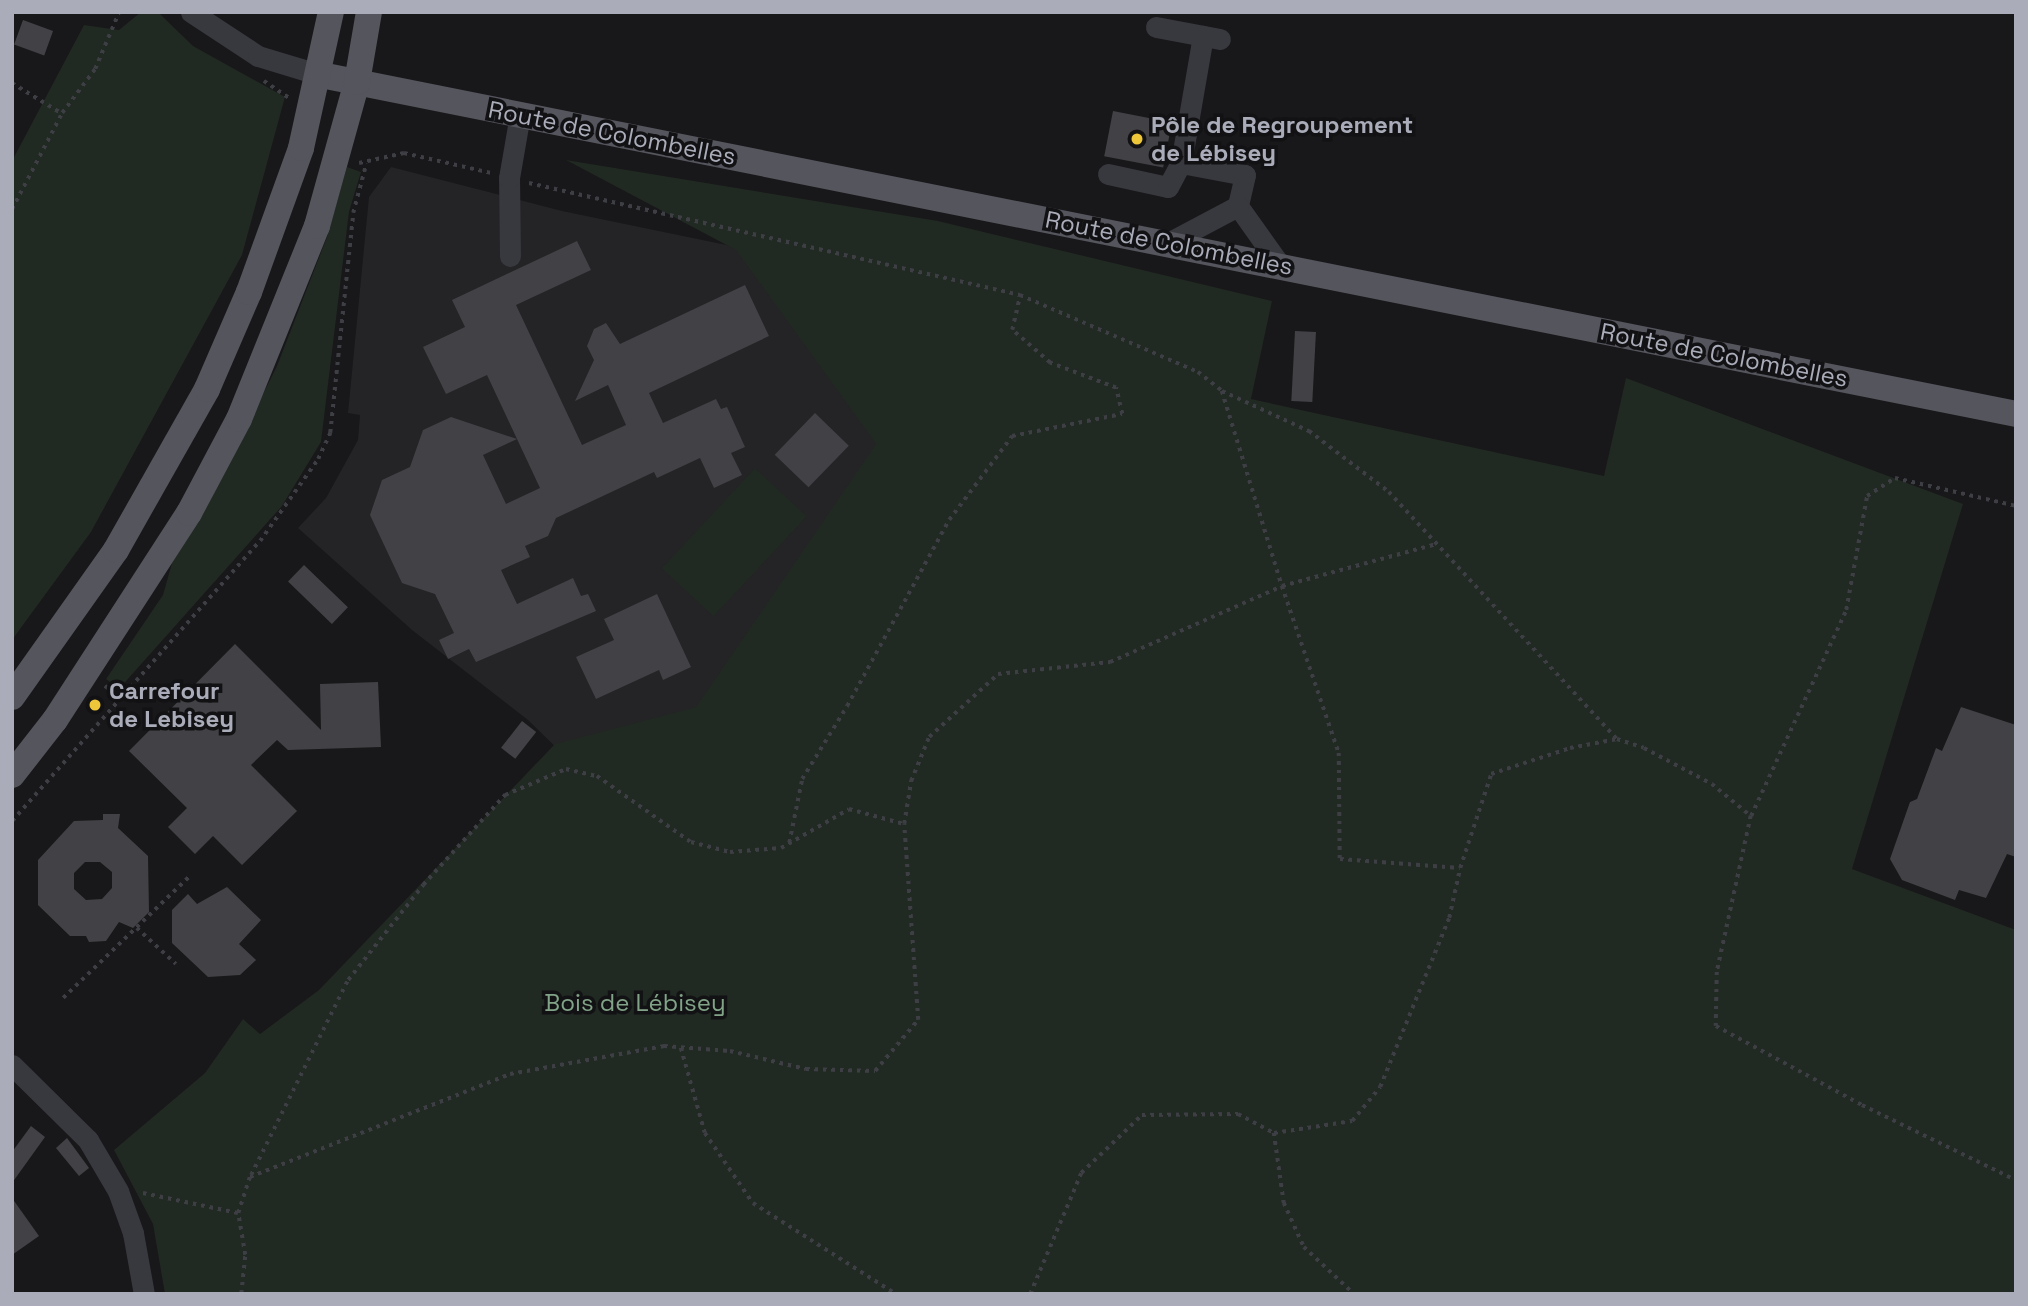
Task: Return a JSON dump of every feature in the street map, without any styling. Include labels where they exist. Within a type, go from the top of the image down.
[{"type":"main road","points":[[12,697],[116,550],[195,412],[276,220],[321,75],[331,12]]},
{"type":"main road","points":[[18,785],[55,720],[189,513],[239,419],[317,226],[357,82],[369,12]]},
{"type":"main road","name":"Route de Colombelles","points":[[321,75],[2016,414]]},
{"type":"street","points":[[191,12],[258,56],[321,75]]},
{"type":"street","points":[[1108,174],[1168,187],[1181,163],[1211,37],[1156,27]]},
{"type":"street","points":[[510,256],[509,178],[520,114]]},
{"type":"street","points":[[1181,163],[1245,176],[1238,206],[1280,265]]},
{"type":"street","points":[[1168,243],[1238,206]]},
{"type":"street","points":[[12,1065],[88,1140],[112,1181],[133,1233],[144,1294]]},
{"type":"path","points":[[12,209],[62,113],[95,69],[119,12]]},
{"type":"path","points":[[12,83],[62,113]]},
{"type":"path","points":[[12,821],[260,541],[318,459],[330,433],[353,214],[366,164],[404,153],[1020,295],[1198,372],[1222,391],[1309,431],[1390,492],[1617,739],[1712,784],[1751,816]]},
{"type":"path","points":[[789,843],[802,779],[847,706],[948,520],[1012,436],[1122,414],[1116,388],[1051,363],[1012,330],[1020,295]]},
{"type":"path","points":[[1222,391],[1282,586],[1339,752],[1340,859],[1460,868]]},
{"type":"path","points":[[2016,506],[1895,478],[1867,496],[1846,610],[1751,816],[1717,972],[1716,1026],[1862,1105],[2016,1180]]},
{"type":"path","points":[[250,1177],[510,1074],[664,1046],[730,1051],[806,1069],[875,1071],[918,1020],[904,824],[911,781],[929,737],[998,674],[1110,662],[1282,586],[1437,544]]},
{"type":"path","points":[[103,685],[120,697]]},
{"type":"path","points":[[1030,1294],[1081,1173],[1142,1115],[1238,1114],[1274,1133],[1352,1121],[1380,1087],[1449,918],[1460,868],[1491,774],[1570,748],[1617,739]]},
{"type":"path","points":[[66,747],[72,752]]},
{"type":"path","points":[[241,1294],[245,1255],[238,1213],[250,1177],[348,980],[423,885],[505,795],[566,769],[597,776],[691,842],[730,852],[781,848],[849,809],[904,824]]},
{"type":"path","points":[[18,785],[30,801]]},
{"type":"path","points":[[63,998],[191,875]]},
{"type":"path","points":[[137,928],[176,964]]},
{"type":"path","points":[[681,1048],[705,1133],[753,1203],[896,1294]]},
{"type":"path","points":[[1274,1133],[1284,1203],[1304,1247],[1354,1294]]},
{"type":"path","points":[[143,1193],[238,1213]]},
{"type":"shaded area","points":[[391,167],[562,211],[935,288],[993,307],[666,855],[528,720],[412,630],[298,528],[326,498],[358,440],[360,415],[348,413],[369,197]]},
{"type":"green space","points":[[141,12],[159,13],[193,46],[285,97],[242,255],[91,532],[12,640],[12,161],[84,25],[119,30]]},
{"type":"green space","name":"Bois de Lébisey","points":[[566,160],[938,221],[1272,301],[1251,399],[1604,476],[1626,378],[1963,504],[1852,869],[2016,930],[2016,1294],[165,1294],[153,1224],[114,1150],[205,1073],[243,1019],[260,1034],[319,990],[555,744],[696,707],[876,444],[736,250]]},
{"type":"green space","points":[[347,167],[361,172],[349,212],[321,442],[282,506],[119,689],[106,679],[163,595],[172,563],[204,512],[277,366],[327,237]]},
{"type":"green space","points":[[755,468],[807,516],[713,617],[662,568]]},
{"type":"building","points":[[23,20],[53,31],[44,55],[14,44]]},
{"type":"building","name":"Pôle de Regroupement de Lébisey","points":[[1113,111],[1172,122],[1163,168],[1104,156]]},
{"type":"building","points":[[577,241],[591,270],[516,305],[582,445],[626,425],[608,385],[575,401],[594,360],[587,346],[594,329],[606,323],[620,344],[745,285],[769,336],[649,393],[663,423],[716,399],[721,409],[727,407],[745,447],[731,453],[742,475],[714,488],[700,458],[657,478],[654,472],[556,518],[548,536],[525,546],[530,557],[501,570],[517,604],[573,578],[581,596],[588,594],[596,611],[476,662],[469,649],[448,659],[439,640],[454,633],[435,594],[402,583],[370,515],[382,480],[410,467],[423,430],[451,417],[517,439],[483,455],[506,504],[540,488],[487,375],[446,394],[423,347],[465,327],[452,300]]},
{"type":"building","points":[[1295,331],[1316,332],[1312,402],[1291,401]]},
{"type":"building","points":[[815,413],[849,446],[809,487],[775,455]]},
{"type":"building","points":[[304,565],[348,607],[332,624],[288,582]]},
{"type":"building","points":[[657,594],[691,667],[663,680],[659,670],[596,699],[576,657],[614,640],[604,619]]},
{"type":"building","points":[[235,644],[321,730],[320,684],[378,682],[381,747],[288,750],[277,740],[251,765],[297,811],[242,865],[213,836],[195,854],[168,827],[187,808],[129,751]]},
{"type":"building","points":[[1961,707],[2016,725],[2016,857],[2007,854],[1986,898],[1959,890],[1955,900],[1902,880],[1890,859],[1910,802],[1917,799],[1936,748],[1942,751]]},
{"type":"building","points":[[522,721],[536,732],[515,759],[501,748]]},
{"type":"building","points":[[103,814],[120,814],[118,828],[148,856],[149,912],[133,928],[119,922],[106,941],[89,942],[86,936],[70,936],[38,905],[38,860],[74,821],[103,820]],"holes":[[[85,862],[100,862],[112,872],[112,888],[102,899],[86,900],[74,889],[74,873]]]},
{"type":"building","points":[[227,887],[261,920],[239,944],[256,960],[240,975],[208,977],[172,943],[172,910],[188,894],[197,904]]},
{"type":"building","points":[[31,1126],[45,1137],[12,1183],[12,1152]]},
{"type":"building","points":[[67,1138],[89,1168],[79,1176],[56,1148]]},
{"type":"building","points":[[12,1198],[39,1236],[12,1255]]},
{"type":"place","name":"Pôle de Regroupement de Lébisey","points":[[1137,139]]},
{"type":"place","name":"Carrefour de Lebisey","points":[[95,705]]}]
